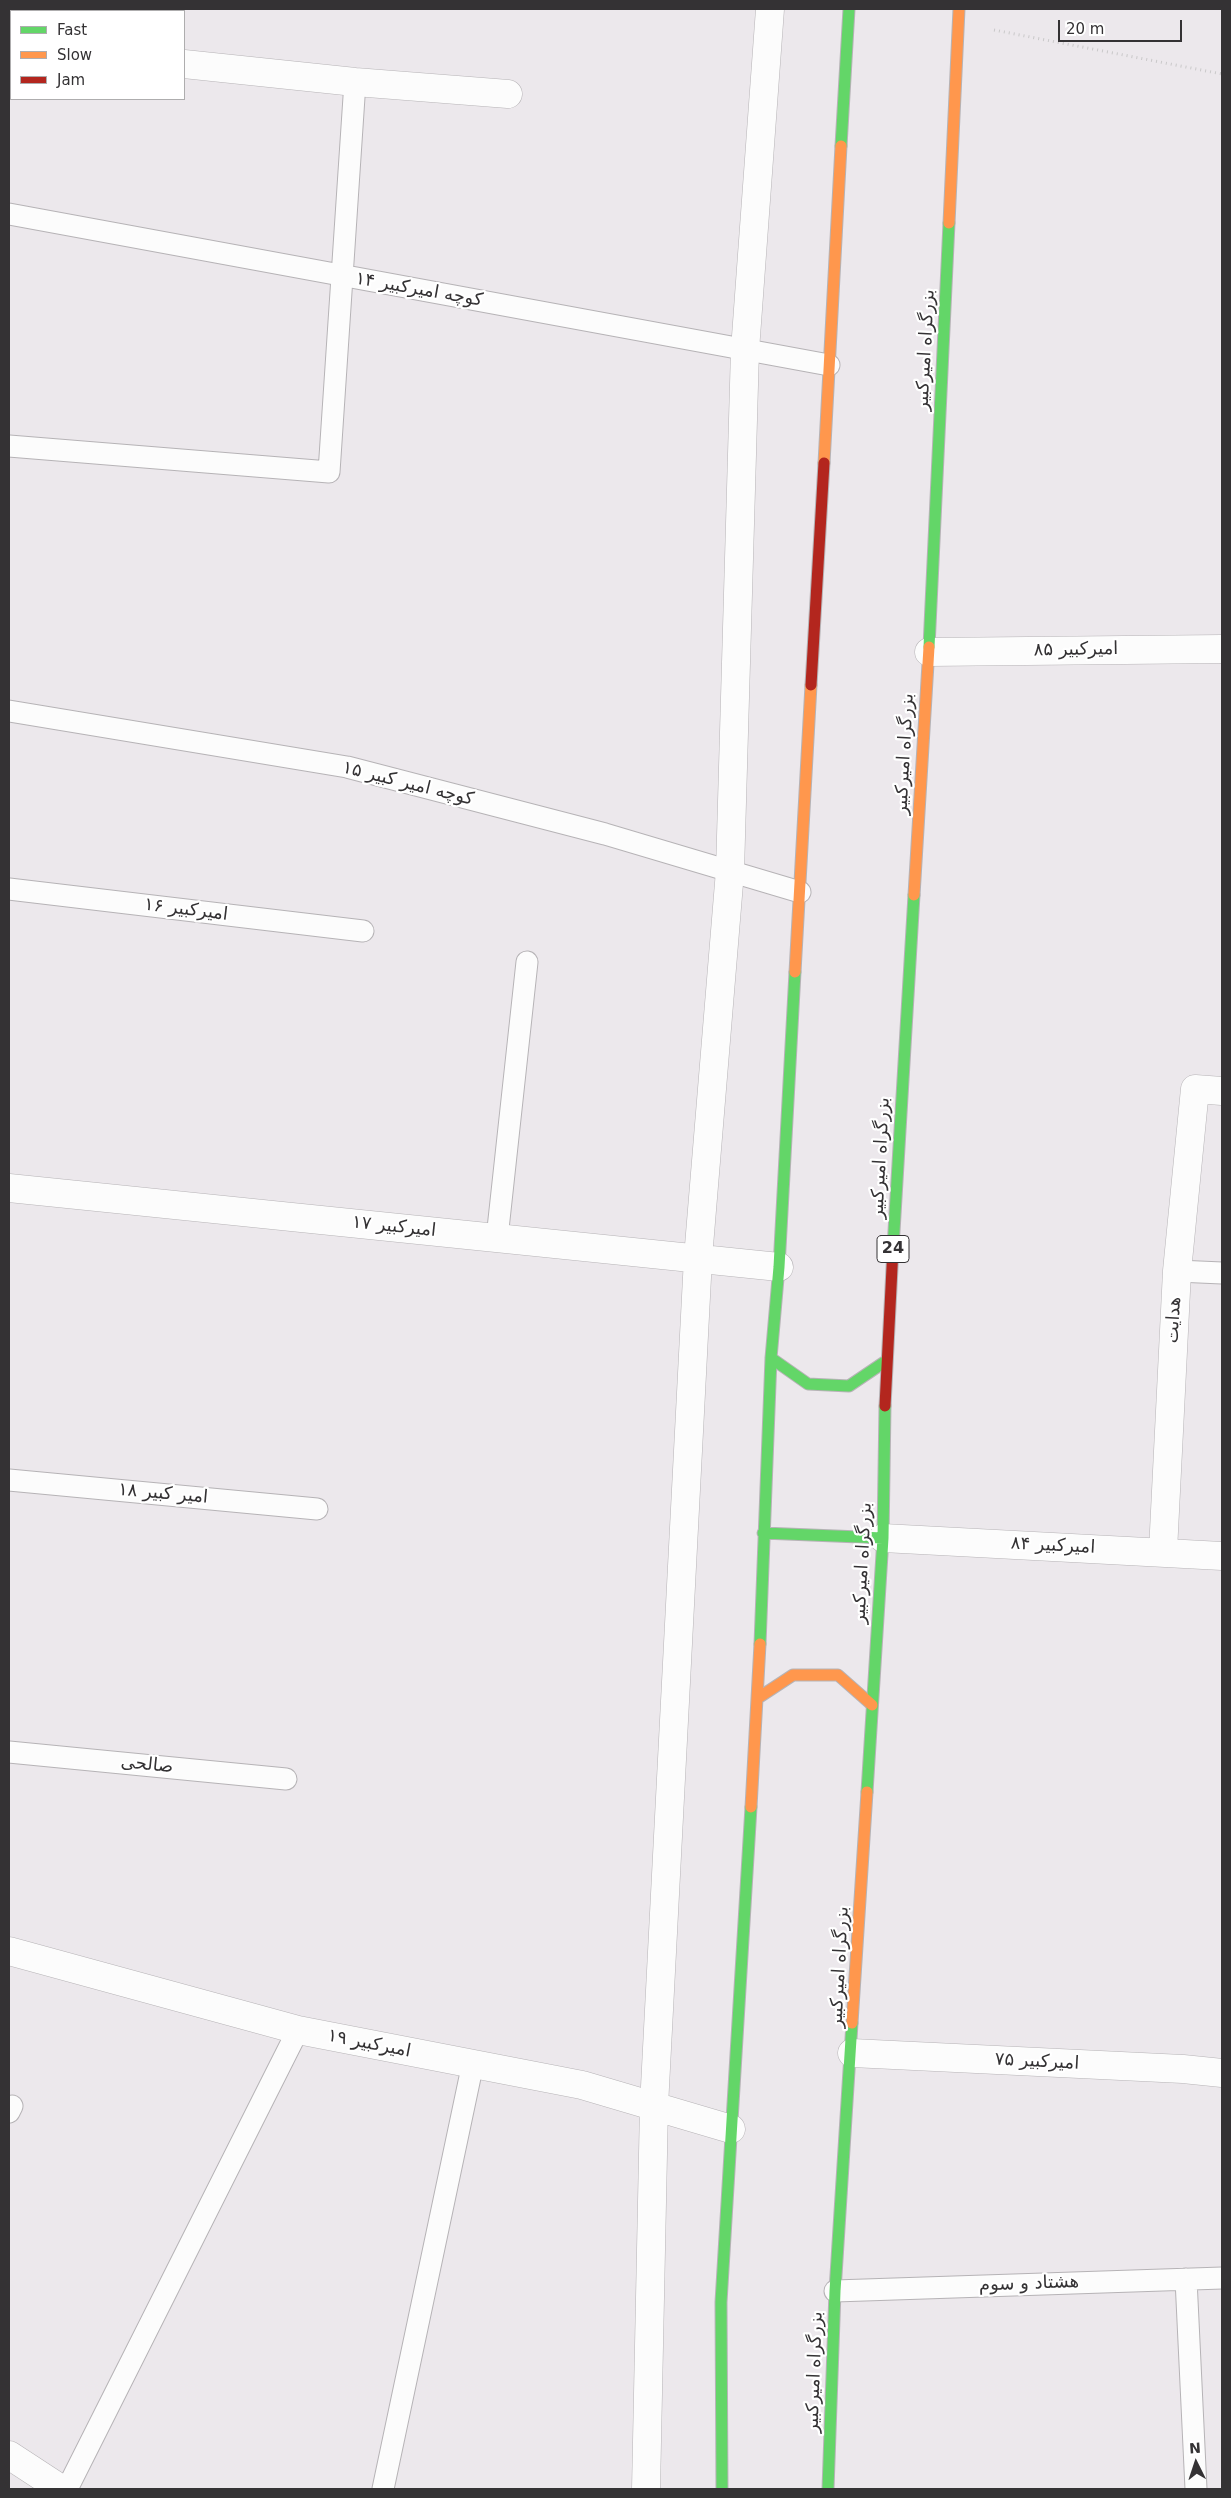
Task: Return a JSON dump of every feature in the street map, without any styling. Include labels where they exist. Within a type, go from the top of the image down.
[{"type":"main road","points":[[722,2489],[721,2302],[758,1698],[771,1358],[779,1267],[849,9]]},
{"type":"main road","name":"بزرگراه امیرکبیر","points":[[828,2489],[835,2291],[852,2053],[872,1705],[884,1538],[886,1361],[929,652],[959,9]]},
{"type":"main road","points":[[771,1358],[808,1384],[849,1386],[886,1361]]},
{"type":"main road","points":[[763,1533],[884,1538]]},
{"type":"main road","points":[[758,1698],[793,1675],[838,1675],[872,1705]]},
{"type":"street","points":[[646,2489],[654,2106],[698,1258],[730,871],[745,350],[770,9]]},
{"type":"street","points":[[185,64],[355,82],[508,94]]},
{"type":"street","name":"امیرکبیر ۸۵","points":[[929,652],[1222,649]]},
{"type":"street","name":"هدایت","points":[[1163,1551],[1176,1271],[1194,1089],[1222,1091]]},
{"type":"street","name":"امیرکبیر ۱۷","points":[[9,1188],[779,1267]]},
{"type":"street","name":"امیرکبیر ۸۴","points":[[884,1538],[1163,1551],[1222,1556]]},
{"type":"street","name":"امیرکبیر ۱۹","points":[[9,1951],[298,2030],[582,2085],[731,2128]]},
{"type":"street","name":"امیرکبیر ۷۵","points":[[852,2053],[1183,2069],[1222,2074]]},
{"type":"street","points":[[9,2455],[61,2489]]},
{"type":"lane","points":[[9,446],[329,472],[344,276],[355,82]]},
{"type":"lane","name":"کوچه امیرکبیر ۱۴","points":[[9,214],[830,365]]},
{"type":"lane","name":"کوچه امیر کبیر ۱۵","points":[[9,711],[347,767],[605,834],[800,892]]},
{"type":"lane","name":"امیرکبیر ۱۶","points":[[9,888],[363,931]]},
{"type":"lane","points":[[497,1238],[527,962]]},
{"type":"lane","points":[[1176,1271],[1222,1272]]},
{"type":"lane","name":"امیر کبیر ۱۸","points":[[9,1480],[317,1509]]},
{"type":"lane","name":"صالحی","points":[[9,1752],[286,1779]]},
{"type":"lane","points":[[68,2489],[298,2030]]},
{"type":"lane","points":[[383,2489],[472,2063]]},
{"type":"lane","name":"هشتاد و سوم","points":[[835,2291],[1222,2278]]},
{"type":"lane","points":[[1186,2279],[1196,2489]]},
{"type":"path","points":[[959,23],[1222,74]]},
{"type":"traffic: fast","points":[[841,146],[849,9]]},
{"type":"traffic: fast","points":[[929,647],[949,223]]},
{"type":"traffic: fast","points":[[893,1248],[914,895]]},
{"type":"traffic: fast","points":[[760,1644],[771,1358],[779,1267],[795,972]]},
{"type":"traffic: fast","points":[[771,1358],[808,1384],[849,1386],[886,1361]]},
{"type":"traffic: fast","points":[[867,1792],[883,1538],[885,1406]]},
{"type":"traffic: fast","points":[[763,1533],[883,1538]]},
{"type":"traffic: fast","points":[[722,2489],[721,2302],[751,1807]]},
{"type":"traffic: fast","points":[[828,2489],[835,2291],[852,2023]]},
{"type":"traffic: slow","points":[[949,223],[959,9]]},
{"type":"traffic: slow","points":[[824,463],[841,146]]},
{"type":"traffic: slow","points":[[914,895],[929,647]]},
{"type":"traffic: slow","points":[[795,972],[811,685]]},
{"type":"traffic: slow","points":[[751,1807],[760,1644]]},
{"type":"traffic: slow","points":[[758,1698],[793,1675],[838,1675],[872,1705]]},
{"type":"traffic: slow","points":[[852,2023],[867,1792]]},
{"type":"traffic: jam","points":[[811,685],[824,463]]},
{"type":"traffic: jam","points":[[885,1406],[893,1248]]}]
